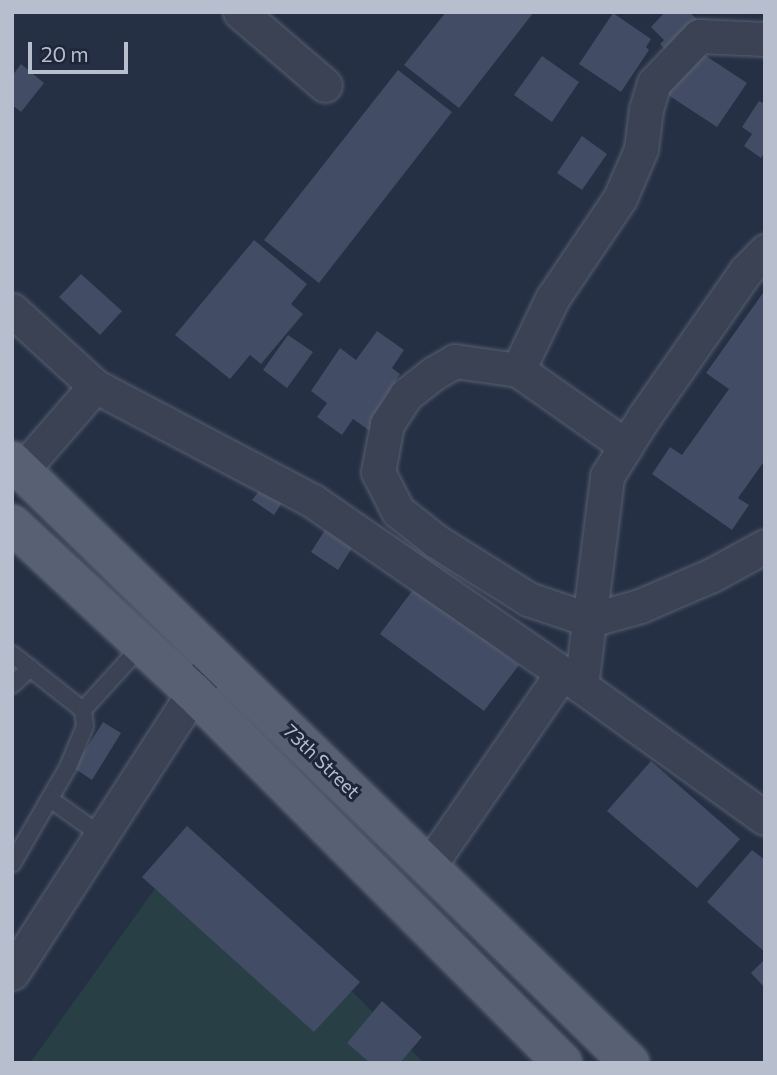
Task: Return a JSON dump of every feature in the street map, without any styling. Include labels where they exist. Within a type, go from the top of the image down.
[{"type":"main road","name":"73th Street","points":[[17,466],[630,1063]]},
{"type":"main road","points":[[12,524],[192,691],[563,1063]]},
{"type":"street","points":[[240,12],[325,86]]},
{"type":"street","points":[[518,370],[552,299],[620,198],[641,149],[646,109],[654,83],[699,36],[765,39]]},
{"type":"street","points":[[429,866],[572,679],[590,620],[607,476],[746,271],[765,251]]},
{"type":"street","points":[[12,310],[95,386],[313,502],[572,679],[765,818]]},
{"type":"street","points":[[626,446],[518,370],[455,361],[405,395],[387,424],[378,472],[398,511],[436,541],[528,599],[590,620],[640,606],[757,558]]},
{"type":"street","points":[[17,466],[95,386]]},
{"type":"street","points":[[12,974],[103,836],[192,691],[217,659]]},
{"type":"lane","points":[[83,710],[142,645]]},
{"type":"lane","points":[[12,654],[83,710],[85,726],[50,799],[12,864]]},
{"type":"lane","points":[[12,685],[30,668]]},
{"type":"lane","points":[[50,799],[103,836]]},
{"type":"green space","points":[[194,834],[424,1063],[30,1063]]},
{"type":"building","points":[[446,12],[534,12],[459,108],[404,65]]},
{"type":"building","points":[[665,12],[689,12],[699,21],[670,54],[660,44],[664,40],[651,27]]},
{"type":"building","points":[[613,13],[651,39],[646,47],[649,50],[621,92],[579,64]]},
{"type":"building","points":[[694,48],[747,83],[717,127],[665,93]]},
{"type":"building","points":[[542,56],[579,82],[552,122],[514,95]]},
{"type":"building","points":[[21,64],[44,83],[21,112],[12,105],[12,76]]},
{"type":"building","points":[[398,70],[452,112],[319,283],[264,240]]},
{"type":"building","points":[[759,101],[765,104],[765,152],[761,158],[744,146],[752,134],[742,127]]},
{"type":"building","points":[[582,136],[607,154],[582,190],[557,173]]},
{"type":"building","points":[[254,240],[307,284],[291,304],[303,314],[261,364],[250,355],[230,379],[175,335]]},
{"type":"building","points":[[81,274],[122,311],[100,335],[59,297]]},
{"type":"building","points":[[765,290],[765,460],[738,498],[749,505],[732,530],[652,474],[670,447],[682,455],[729,389],[706,373]]},
{"type":"building","points":[[377,331],[404,350],[392,368],[400,374],[395,382],[404,388],[373,433],[353,419],[342,435],[317,417],[327,403],[311,391],[340,348],[356,360]]},
{"type":"building","points":[[288,335],[313,352],[287,388],[263,370]]},
{"type":"building","points":[[263,486],[284,500],[274,515],[252,500]]},
{"type":"building","points":[[330,522],[357,540],[338,570],[311,552]]},
{"type":"building","points":[[415,587],[519,665],[484,711],[380,634]]},
{"type":"building","points":[[103,722],[121,733],[92,780],[74,768]]},
{"type":"building","points":[[651,761],[740,839],[697,888],[607,811]]},
{"type":"building","points":[[187,826],[360,982],[314,1032],[142,877]]},
{"type":"building","points":[[752,850],[765,860],[765,952],[707,902]]},
{"type":"building","points":[[765,959],[765,988],[751,973]]},
{"type":"building","points":[[382,1001],[422,1037],[400,1063],[370,1063],[347,1043]]}]
